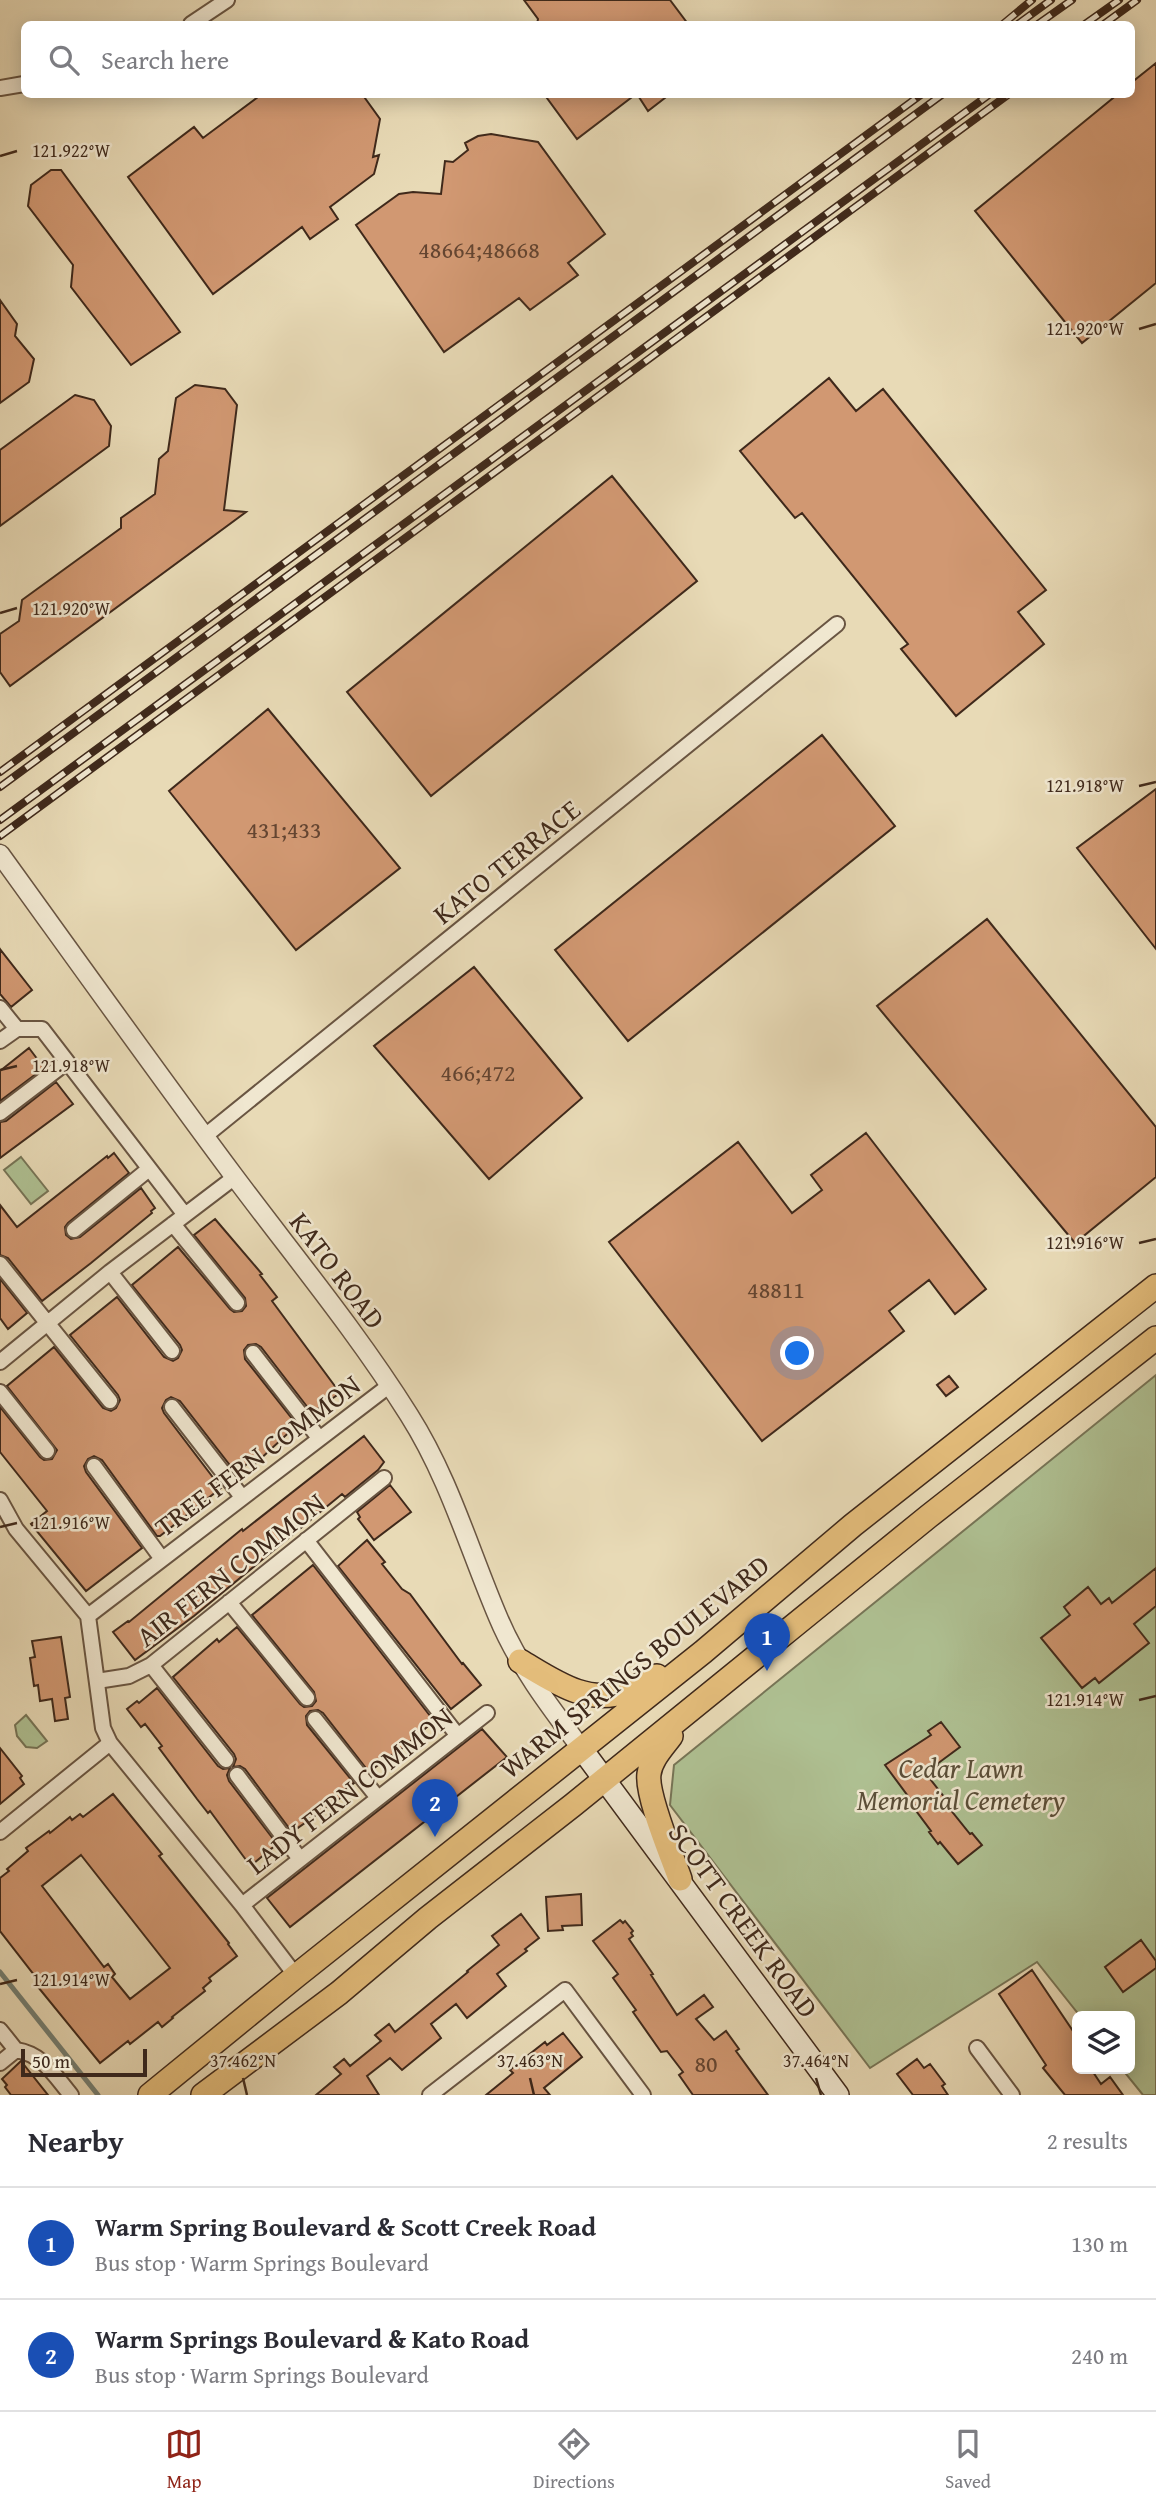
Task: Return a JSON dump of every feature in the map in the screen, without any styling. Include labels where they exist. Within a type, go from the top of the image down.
[{"type":"main road","name":"WARM SPRINGS BOULEVARD","points":[[150,2095],[703,1652],[853,1525],[1156,1286]]},
{"type":"main road","points":[[206,2093],[339,1993],[428,1918],[929,1516],[1156,1338]]},
{"type":"main road","points":[[520,1661],[571,1691],[590,1696],[625,1692],[703,1652]]},
{"type":"main road","points":[[680,1879],[653,1802],[649,1775],[655,1758],[693,1707]]},
{"type":"main road","name":"SCOTT CREEK ROAD","points":[[581,1748],[838,2095]]},
{"type":"main road","points":[[206,2093],[223,2066],[306,1998],[307,1991],[296,1976]]},
{"type":"street","points":[[196,21],[227,0]]},
{"type":"street","points":[[0,88],[21,84]]},
{"type":"street","name":"KATO TERRACE","points":[[205,1136],[837,624]]},
{"type":"street","name":"KATO ROAD","points":[[0,855],[390,1385],[431,1454],[456,1507],[498,1618],[520,1661],[581,1748]]},
{"type":"street","points":[[0,1008],[17,1029]]},
{"type":"street","points":[[0,1041],[17,1029],[42,1029],[185,1215]]},
{"type":"street","points":[[0,1113],[66,1062]]},
{"type":"street","points":[[74,1230],[149,1169]]},
{"type":"street","points":[[0,1362],[110,1272],[235,1177]]},
{"type":"street","points":[[173,1224],[237,1303]]},
{"type":"street","points":[[0,1264],[110,1401]]},
{"type":"street","points":[[110,1272],[172,1351]]},
{"type":"street","points":[[253,1353],[319,1438]]},
{"type":"street","name":"TREE FERN COMMON","points":[[88,1616],[390,1385]]},
{"type":"street","points":[[0,1392],[47,1451]]},
{"type":"street","points":[[172,1407],[242,1497]]},
{"type":"street","points":[[93,1466],[162,1559]]},
{"type":"street","name":"AIR FERN COMMON","points":[[97,1681],[129,1676],[151,1665],[384,1478]]},
{"type":"street","points":[[0,1501],[16,1529],[88,1616],[103,1728],[110,1743],[296,1976]]},
{"type":"street","points":[[306,1540],[458,1736]]},
{"type":"street","points":[[229,1602],[307,1699]]},
{"type":"street","points":[[151,1665],[226,1760]]},
{"type":"street","name":"LADY FERN COMMON","points":[[242,1905],[487,1713]]},
{"type":"street","points":[[315,1718],[378,1798]]},
{"type":"street","points":[[0,1832],[110,1743]]},
{"type":"street","points":[[237,1775],[300,1859]]},
{"type":"street","points":[[430,2095],[565,1990],[643,2095]]},
{"type":"street","points":[[0,2030],[16,2050],[25,2051],[42,2060],[71,2095]]},
{"type":"street","points":[[977,2048],[1012,2095]]},
{"type":"street","points":[[0,2063],[16,2050]]},
{"type":"green space","points":[[21,1157],[48,1191],[31,1204],[4,1170]]},
{"type":"green space","name":"Cedar Lawn Memorial Cemetery","points":[[1156,1375],[1156,2095],[1143,2095],[1126,2074],[1135,2074],[1135,2011],[1076,2011],[1037,1962],[870,2068],[670,1805],[674,1765]]},
{"type":"green space","points":[[26,1715],[47,1741],[37,1748],[26,1747],[17,1736],[15,1725]]},
{"type":"building","points":[[524,0],[670,0],[686,21],[538,21]]},
{"type":"building","points":[[1156,63],[1156,283],[1082,343],[975,211],[1113,98],[1135,98],[1135,80]]},
{"type":"building","points":[[257,98],[365,98],[380,119],[373,157],[379,155],[374,174],[330,207],[338,219],[310,239],[302,227],[213,294],[128,177],[194,127],[203,138]]},
{"type":"building","points":[[547,98],[631,98],[577,139]]},
{"type":"building","points":[[640,98],[665,98],[648,111]]},
{"type":"building","points":[[491,134],[538,142],[605,234],[568,263],[578,275],[530,310],[519,298],[444,352],[356,225],[399,194],[441,194],[445,161],[453,162],[468,150],[465,143],[478,136]]},
{"type":"building","points":[[51,170],[61,170],[180,332],[131,365],[71,287],[73,265],[28,206],[31,185]]},
{"type":"building","points":[[0,300],[17,324],[15,336],[34,359],[29,382],[0,403]]},
{"type":"building","points":[[829,378],[856,411],[883,389],[1046,590],[1018,612],[1044,644],[956,716],[901,649],[908,644],[802,513],[795,518],[740,451]]},
{"type":"building","points":[[195,385],[225,389],[237,405],[224,510],[246,512],[10,686],[0,672],[0,634],[19,621],[22,600],[121,528],[121,518],[155,494],[159,459],[168,451],[176,398]]},
{"type":"building","points":[[75,395],[94,400],[111,426],[109,446],[0,526],[0,450]]},
{"type":"building","points":[[612,476],[697,581],[431,796],[347,692]]},
{"type":"building","points":[[268,709],[400,868],[296,950],[169,791]]},
{"type":"building","points":[[822,735],[895,826],[628,1041],[555,950]]},
{"type":"building","points":[[1156,789],[1156,949],[1077,848]]},
{"type":"building","points":[[987,919],[1156,1127],[1156,1177],[1075,1243],[877,1006]]},
{"type":"building","points":[[0,949],[32,990],[11,1007],[0,994]]},
{"type":"building","points":[[474,967],[582,1098],[489,1179],[374,1046]]},
{"type":"building","points":[[29,1048],[44,1068],[0,1101],[0,1071]]},
{"type":"building","points":[[56,1082],[73,1104],[0,1158],[0,1122],[6,1121]]},
{"type":"building","points":[[866,1133],[986,1289],[955,1314],[929,1280],[889,1311],[904,1331],[762,1441],[609,1242],[738,1142],[792,1213],[822,1190],[811,1175]]},
{"type":"building","points":[[114,1153],[129,1173],[68,1223],[65,1227],[66,1235],[71,1239],[80,1237],[141,1188],[155,1208],[42,1301],[8,1258],[0,1255],[0,1205],[17,1227]]},
{"type":"building","points":[[215,1219],[262,1274],[260,1275],[277,1297],[272,1301],[340,1393],[312,1413],[261,1347],[256,1344],[248,1345],[244,1350],[245,1359],[297,1425],[256,1463],[253,1459],[236,1473],[180,1401],[171,1397],[166,1400],[162,1408],[164,1413],[221,1488],[160,1536],[157,1536],[102,1460],[94,1456],[88,1459],[84,1466],[86,1472],[142,1548],[86,1591],[31,1524],[47,1511],[0,1452],[0,1407],[40,1457],[44,1460],[52,1459],[57,1450],[7,1386],[54,1347],[103,1408],[111,1411],[116,1408],[120,1400],[118,1395],[70,1335],[117,1297],[164,1357],[173,1361],[178,1358],[182,1350],[180,1345],[132,1285],[178,1247],[230,1309],[234,1312],[242,1311],[246,1306],[245,1298],[194,1235]]},
{"type":"building","points":[[0,1279],[27,1313],[8,1329],[0,1318]]},
{"type":"building","points":[[949,1376],[958,1387],[946,1396],[937,1385]]},
{"type":"building","points":[[364,1436],[384,1462],[378,1470],[345,1497],[342,1494],[194,1616],[135,1660],[113,1632]]},
{"type":"building","points":[[390,1485],[411,1512],[374,1540],[358,1519],[360,1517],[357,1512]]},
{"type":"building","points":[[367,1540],[385,1562],[382,1564],[402,1589],[410,1594],[481,1685],[451,1709],[338,1566]]},
{"type":"building","points":[[313,1565],[434,1721],[392,1757],[391,1755],[369,1772],[323,1713],[318,1710],[310,1711],[306,1716],[307,1725],[354,1783],[341,1793],[343,1796],[292,1832],[245,1769],[240,1766],[233,1767],[236,1759],[234,1754],[173,1677],[217,1639],[219,1642],[237,1627],[300,1704],[304,1707],[312,1706],[316,1701],[314,1692],[252,1615]]},
{"type":"building","points":[[1156,1568],[1156,1606],[1134,1624],[1149,1643],[1099,1683],[1095,1678],[1082,1688],[1041,1638],[1070,1615],[1064,1607],[1088,1587],[1101,1604],[1109,1598],[1112,1603]]},
{"type":"building","points":[[61,1637],[70,1697],[65,1698],[68,1719],[55,1721],[52,1699],[40,1701],[38,1685],[34,1686],[30,1658],[35,1657],[32,1641]]},
{"type":"building","points":[[157,1688],[218,1766],[223,1769],[230,1768],[227,1775],[229,1781],[277,1844],[254,1863],[249,1864],[159,1748],[162,1746],[145,1724],[141,1727],[127,1709]]},
{"type":"building","points":[[941,1722],[960,1747],[927,1775],[948,1802],[946,1804],[982,1845],[958,1864],[929,1832],[931,1831],[914,1808],[916,1807],[885,1765],[931,1735],[928,1731]]},
{"type":"building","points":[[482,1729],[507,1757],[290,1927],[267,1898]]},
{"type":"building","points":[[0,1748],[22,1776],[20,1778],[24,1784],[0,1804]]},
{"type":"building","points":[[113,1794],[162,1854],[159,1856],[237,1956],[209,1978],[211,1981],[203,1988],[205,1991],[162,2027],[158,2022],[100,2063],[38,1987],[41,1984],[0,1931],[0,1878],[28,1851],[26,1848],[49,1831],[50,1833],[70,1817],[72,1820],[80,1814],[83,1817]],"holes":[[[81,1855],[170,1968],[130,1999],[112,1977],[115,1974],[108,1964],[104,1967],[42,1886]]]},
{"type":"building","points":[[581,1894],[582,1925],[562,1926],[563,1930],[548,1931],[546,1897]]},
{"type":"building","points":[[521,1914],[539,1938],[497,1974],[506,1986],[467,2018],[456,2004],[431,2024],[441,2038],[402,2070],[390,2058],[367,2076],[379,2095],[316,2095],[341,2074],[334,2067],[344,2059],[350,2066],[381,2041],[375,2035],[389,2024],[395,2032],[499,1945],[492,1936]]},
{"type":"building","points":[[620,1920],[623,1923],[625,1921],[633,1931],[633,1936],[629,1939],[677,2015],[704,1995],[713,2007],[696,2019],[714,2040],[726,2031],[739,2049],[736,2051],[768,2095],[693,2095],[679,2075],[683,2072],[667,2051],[661,2052],[633,2012],[636,2010],[613,1978],[618,1974],[593,1941]]},
{"type":"building","points":[[1141,1940],[1156,1961],[1156,1968],[1123,1992],[1105,1967]]},
{"type":"building","points":[[1032,1970],[1072,2030],[1072,2074],[1094,2074],[1101,2084],[1110,2077],[1123,2095],[1065,2095],[1043,2068],[1046,2065],[999,1994]]},
{"type":"building","points":[[563,2033],[582,2057],[544,2088],[550,2095],[486,2095],[513,2073],[510,2070],[522,2060],[545,2042],[547,2045]]},
{"type":"building","points":[[917,2059],[924,2068],[930,2064],[945,2084],[942,2086],[948,2095],[913,2095],[897,2074]]},
{"type":"building","points":[[21,2061],[48,2095],[11,2095],[2,2079]]},
{"type":"waterway","points":[[0,1972],[98,2095]]},
{"type":"railway","points":[[1007,21],[1032,0]]},
{"type":"railway","points":[[1022,21],[1051,0]]},
{"type":"railway","points":[[1042,21],[1072,0]]},
{"type":"railway","points":[[1089,21],[1119,0]]},
{"type":"railway","points":[[1108,21],[1137,0]]},
{"type":"railway","points":[[0,772],[917,98]]},
{"type":"railway","points":[[0,787],[938,98]]},
{"type":"railway","points":[[0,820],[985,98]]},
{"type":"railway","points":[[0,836],[1004,98]]},
{"type":"place","name":"Warm Spring Boulevard & Scott Creek Road","points":[[767,1671]]},
{"type":"place","name":"Warm Springs Boulevard & Kato Road","points":[[435,1837]]}]
